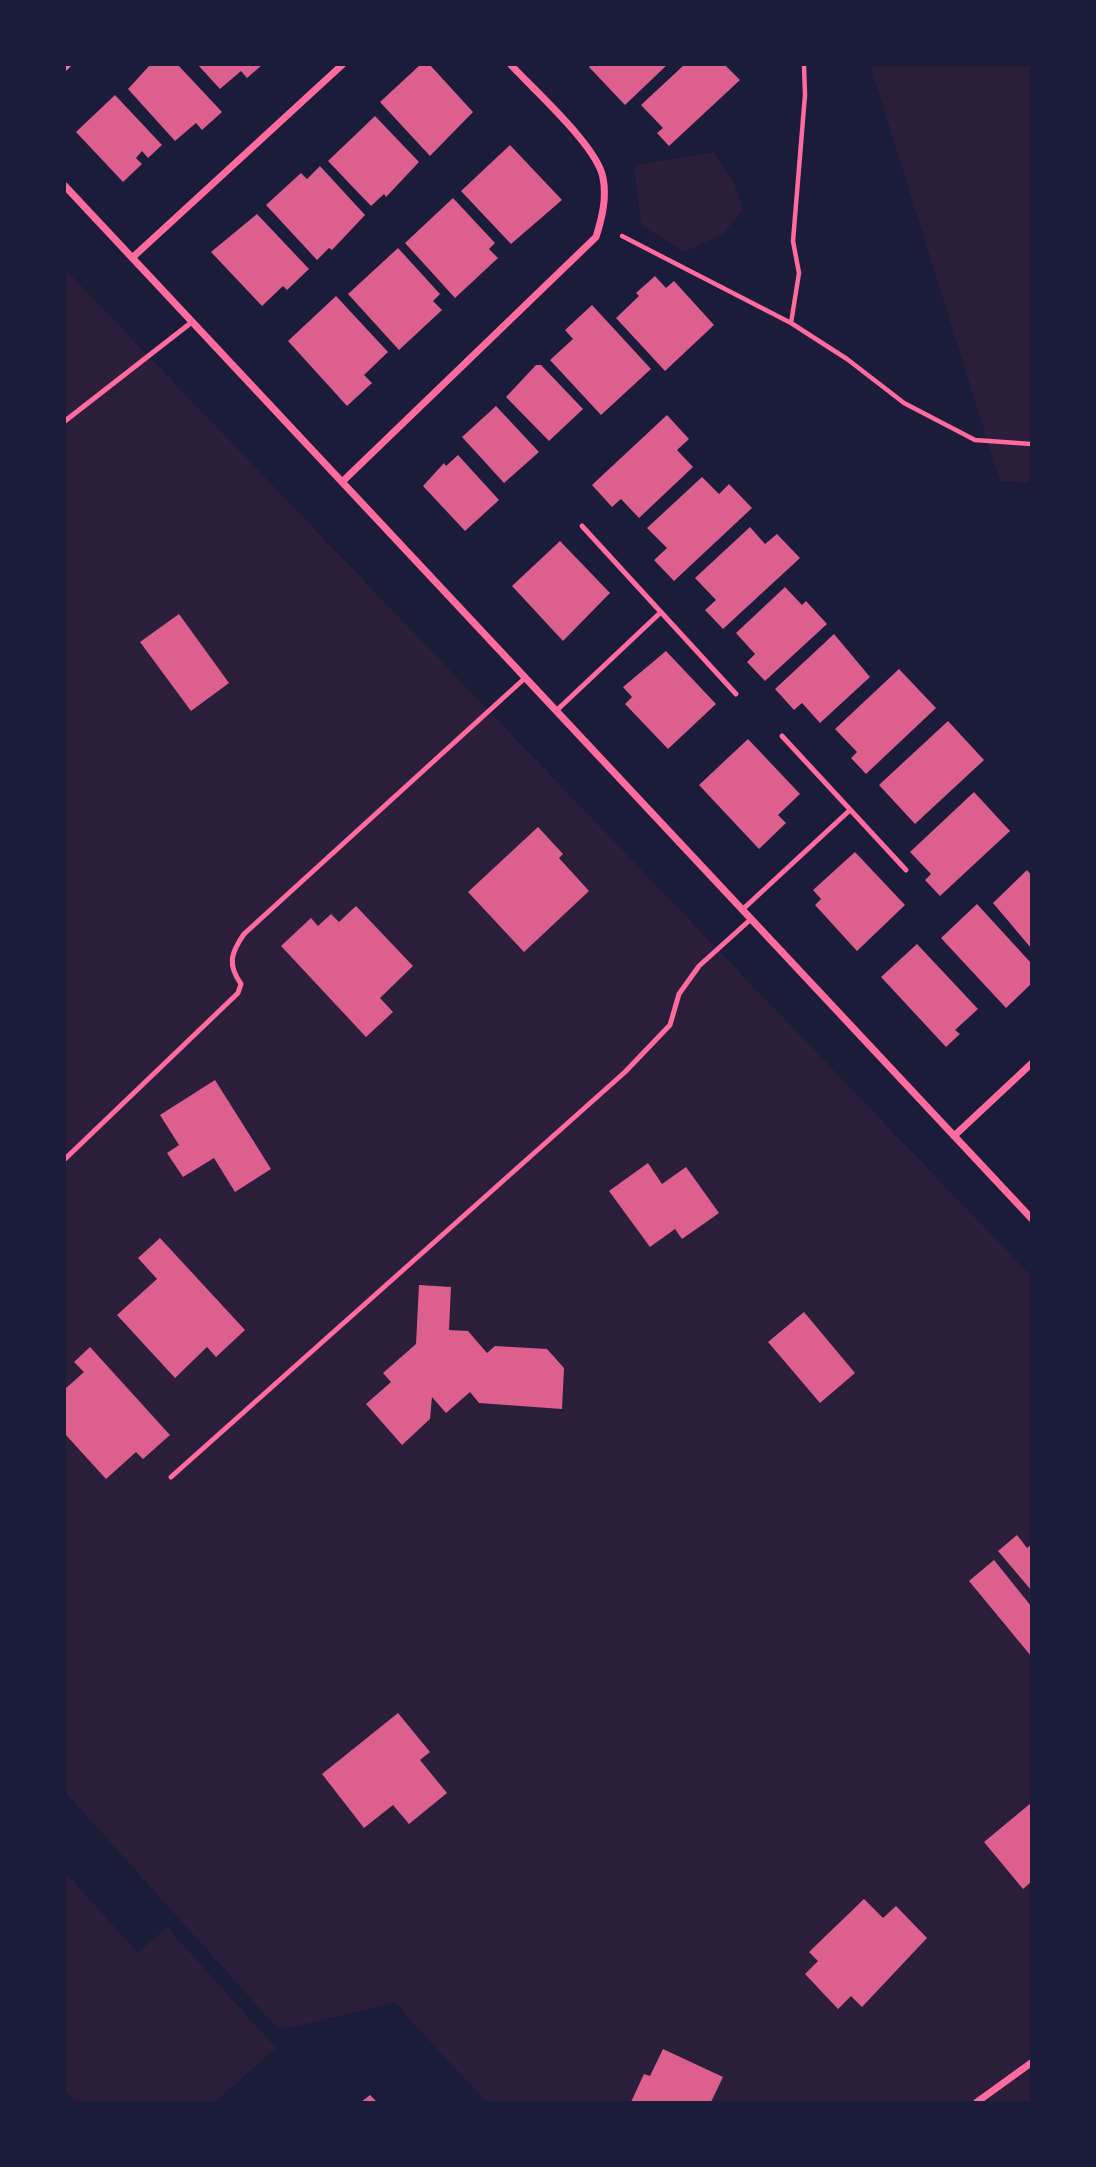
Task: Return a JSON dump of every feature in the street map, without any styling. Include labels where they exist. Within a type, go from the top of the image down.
[{"type":"street","points":[[132,258],[342,65]]},
{"type":"street","points":[[342,482],[596,237],[604,210],[603,177],[591,152],[511,65]]},
{"type":"street","points":[[65,186],[1031,1218]]},
{"type":"street","points":[[954,1136],[1031,1064]]},
{"type":"street","points":[[977,2102],[1031,2063]]},
{"type":"lane","points":[[65,421],[192,322]]},
{"type":"lane","points":[[582,526],[736,694]]},
{"type":"lane","points":[[556,710],[661,612]]},
{"type":"lane","points":[[65,1159],[238,993],[241,984],[233,972],[232,950],[244,934],[526,678]]},
{"type":"lane","points":[[782,736],[906,870]]},
{"type":"lane","points":[[742,910],[850,810]]},
{"type":"lane","points":[[172,1477],[625,1072],[670,1025],[679,993],[699,966],[751,919]]},
{"type":"path","points":[[65,69],[69,65]]},
{"type":"path","points":[[791,323],[799,273],[793,241],[805,95],[804,65]]},
{"type":"path","points":[[622,236],[791,323],[847,359],[904,403],[975,440],[1031,444]]},
{"type":"shaded area","points":[[870,65],[1031,65],[1031,483],[1000,481]]},
{"type":"shaded area","points":[[714,152],[733,180],[743,210],[723,234],[684,252],[641,225],[634,165]]},
{"type":"shaded area","points":[[65,269],[1031,1276],[1031,2102],[486,2102],[395,2003],[279,2030],[65,1792]]},
{"type":"shaded area","points":[[65,1872],[138,1953],[167,1927],[276,2048],[215,2102],[75,2102],[65,2091]]},
{"type":"building","points":[[150,65],[178,65],[222,112],[202,130],[196,123],[175,141],[128,89]]},
{"type":"building","points":[[198,65],[262,65],[247,78],[241,71],[220,89]]},
{"type":"building","points":[[420,65],[430,65],[473,112],[430,156],[380,102]]},
{"type":"building","points":[[667,65],[625,105],[589,67]]},
{"type":"building","points":[[684,65],[725,65],[740,80],[669,146],[657,133],[663,128],[641,105]]},
{"type":"building","points":[[115,95],[162,145],[148,158],[142,151],[136,158],[142,164],[123,182],[76,132]]},
{"type":"building","points":[[375,116],[419,162],[386,197],[384,194],[371,206],[328,161]]},
{"type":"building","points":[[510,145],[562,200],[511,244],[461,191]]},
{"type":"building","points":[[320,166],[365,215],[332,250],[329,248],[317,260],[266,205],[301,173],[307,179]]},
{"type":"building","points":[[453,198],[495,243],[489,249],[498,258],[455,298],[405,243]]},
{"type":"building","points":[[257,214],[309,269],[287,290],[283,286],[262,306],[211,252]]},
{"type":"building","points":[[398,248],[440,294],[433,301],[442,310],[399,350],[348,294]]},
{"type":"building","points":[[655,276],[666,288],[674,281],[714,325],[665,371],[616,318],[639,296],[636,293]]},
{"type":"building","points":[[336,296],[388,352],[364,375],[372,383],[347,406],[288,341]]},
{"type":"building","points":[[592,305],[651,369],[601,415],[550,360],[573,339],[565,330]]},
{"type":"building","points":[[536,365],[541,365],[583,409],[549,441],[506,397]]},
{"type":"building","points":[[496,406],[539,452],[504,483],[462,437]]},
{"type":"building","points":[[667,415],[689,439],[677,450],[693,467],[639,518],[621,499],[612,507],[592,485]]},
{"type":"building","points":[[458,455],[499,500],[465,531],[423,486],[444,463],[446,466]]},
{"type":"building","points":[[702,477],[719,494],[729,484],[752,508],[674,581],[654,560],[667,548],[647,528]]},
{"type":"building","points":[[750,527],[765,544],[777,534],[800,558],[723,629],[705,610],[716,600],[695,578]]},
{"type":"building","points":[[560,541],[610,593],[563,641],[512,586]]},
{"type":"building","points":[[785,587],[802,605],[806,601],[827,624],[765,681],[747,662],[755,654],[736,633]]},
{"type":"building","points":[[179,614],[229,683],[191,711],[140,642]]},
{"type":"building","points":[[834,634],[870,677],[820,723],[802,703],[794,710],[775,689]]},
{"type":"building","points":[[666,651],[716,704],[668,749],[625,704],[632,697],[623,687]]},
{"type":"building","points":[[899,669],[936,708],[866,774],[851,758],[857,752],[835,729]]},
{"type":"building","points":[[948,721],[984,760],[915,824],[879,785]]},
{"type":"building","points":[[748,739],[800,794],[778,815],[786,823],[759,849],[699,785]]},
{"type":"building","points":[[974,792],[1010,831],[940,896],[925,880],[931,874],[910,852]]},
{"type":"building","points":[[538,827],[563,854],[559,858],[589,891],[524,952],[468,892]]},
{"type":"building","points":[[855,852],[905,905],[857,951],[815,905],[821,899],[813,890]]},
{"type":"building","points":[[1027,870],[1031,875],[1031,948],[993,903]]},
{"type":"building","points":[[977,904],[1031,963],[1031,984],[1006,1008],[941,938]]},
{"type":"building","points":[[356,906],[413,966],[380,998],[393,1012],[366,1037],[281,946],[311,918],[318,926],[331,914],[339,922]]},
{"type":"building","points":[[917,944],[978,1009],[955,1030],[960,1034],[946,1047],[881,977]]},
{"type":"building","points":[[215,1080],[271,1169],[235,1192],[214,1158],[183,1177],[167,1153],[179,1145],[160,1115]]},
{"type":"building","points":[[648,1163],[662,1184],[686,1167],[719,1213],[682,1239],[675,1229],[650,1247],[609,1191]]},
{"type":"building","points":[[160,1238],[245,1330],[216,1357],[207,1347],[175,1378],[117,1315],[157,1279],[138,1258]]},
{"type":"building","points":[[419,1285],[451,1287],[449,1330],[468,1331],[487,1353],[495,1346],[547,1349],[564,1368],[562,1409],[479,1403],[470,1392],[446,1413],[432,1397],[430,1419],[402,1445],[366,1404],[391,1382],[383,1373],[416,1344]]},
{"type":"building","points":[[804,1312],[855,1373],[820,1403],[768,1342]]},
{"type":"building","points":[[90,1347],[170,1435],[143,1459],[136,1452],[106,1479],[65,1434],[65,1389],[84,1372],[74,1362]]},
{"type":"building","points":[[1017,1535],[1027,1548],[1031,1545],[1031,1590],[998,1551]]},
{"type":"building","points":[[994,1560],[1031,1606],[1031,1656],[969,1581]]},
{"type":"building","points":[[398,1713],[430,1752],[420,1760],[447,1793],[409,1824],[393,1805],[364,1828],[322,1774]]},
{"type":"building","points":[[1031,1803],[1031,1882],[1023,1889],[984,1842]]},
{"type":"building","points":[[864,1899],[883,1918],[896,1906],[927,1938],[862,2007],[851,1996],[838,2009],[805,1974],[818,1961],[809,1952]]},
{"type":"building","points":[[663,2049],[723,2077],[711,2102],[631,2102],[644,2074],[650,2076]]},
{"type":"building","points":[[370,2095],[377,2102],[361,2102]]}]
